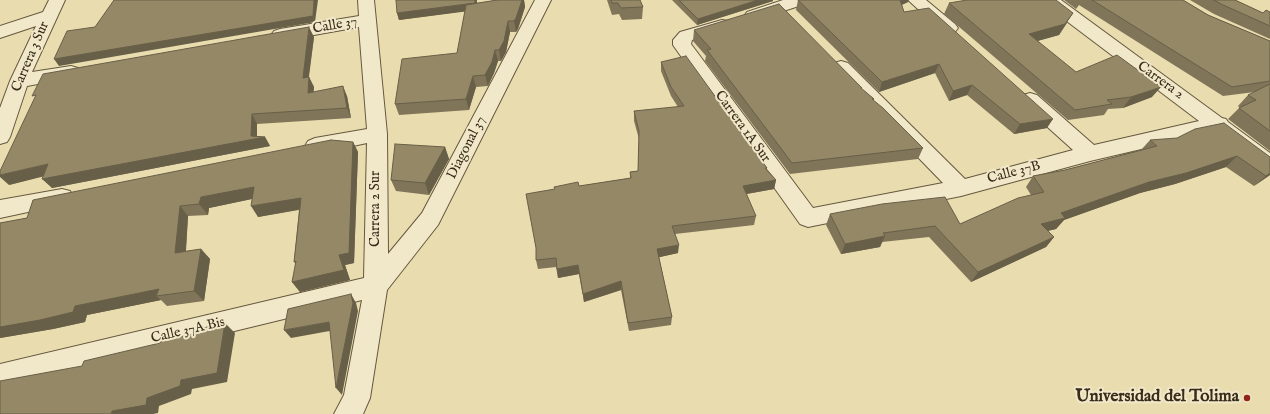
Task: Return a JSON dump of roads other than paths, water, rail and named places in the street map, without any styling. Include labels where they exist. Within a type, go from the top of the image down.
[{"type":"street","name":"Carrera 3 Sur","points":[[0,137],[19,81],[48,16],[57,0]]},
{"type":"street","name":"Diagonal 37","points":[[376,286],[430,219],[543,0]]},
{"type":"street","name":"Carrera 1A Sur","points":[[799,0],[787,13],[686,36],[682,40],[682,45],[808,218]]},
{"type":"street","points":[[916,0],[964,42]]},
{"type":"street","name":"Carrera 2","points":[[1050,0],[1219,124],[1270,164]]},
{"type":"street","name":"Carrera 2 Sur","points":[[348,414],[357,398],[376,286],[376,134],[367,10]]},
{"type":"street","name":"Calle 37","points":[[267,38],[367,10]]},
{"type":"street","points":[[0,32],[48,16]]},
{"type":"street","points":[[826,52],[961,188]]},
{"type":"street","points":[[19,81],[89,69]]},
{"type":"street","points":[[1018,90],[1090,153]]},
{"type":"street","name":"Calle 37B","points":[[808,218],[961,188],[1090,153],[1219,124]]},
{"type":"street","points":[[298,150],[376,134]]},
{"type":"street","points":[[0,209],[78,193]]},
{"type":"street","name":"Calle 37A Bis","points":[[0,376],[376,286]]},
{"type":"place","name":"Universidad del Tolima","points":[[1247,398]]}]
